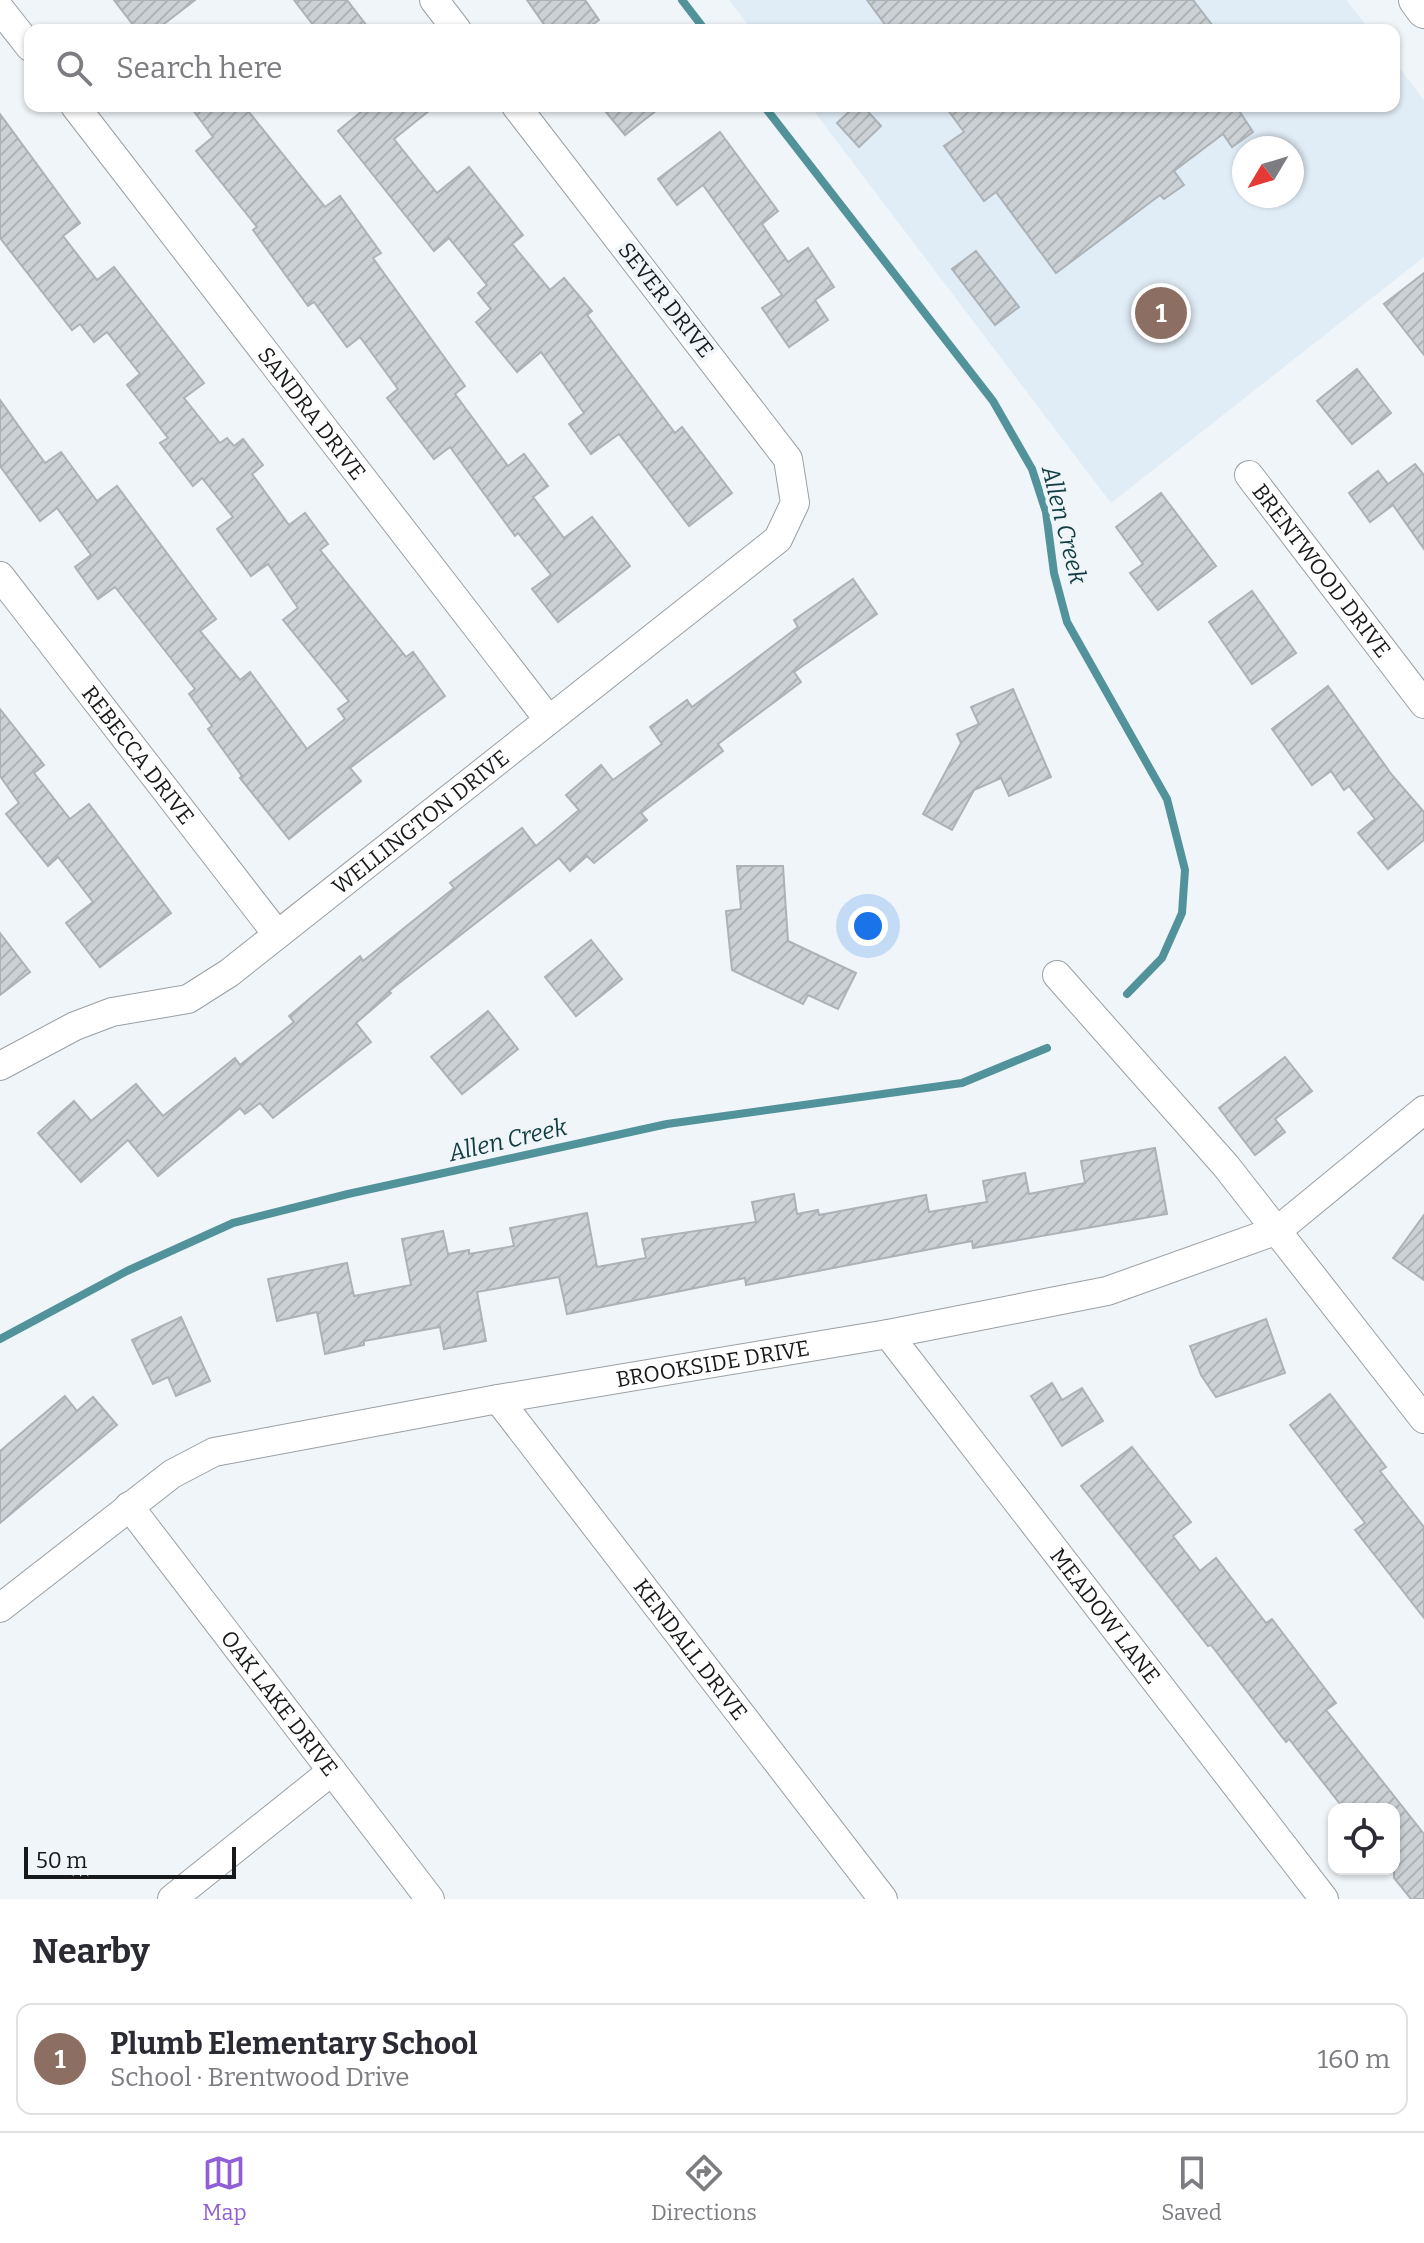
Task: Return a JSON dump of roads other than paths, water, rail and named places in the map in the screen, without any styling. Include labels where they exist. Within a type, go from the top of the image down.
[{"type":"street","points":[[434,0],[452,24]]},
{"type":"street","points":[[1416,0],[1424,11]]},
{"type":"street","points":[[0,9],[24,39]]},
{"type":"street","name":"SANDRA DRIVE","points":[[80,112],[548,719]]},
{"type":"street","name":"SEVER DRIVE","points":[[521,112],[788,459],[795,503]]},
{"type":"street","name":"BRENTWOOD DRIVE","points":[[1249,475],[1424,704]]},
{"type":"street","name":"WELLINGTON DRIVE","points":[[0,1066],[75,1026],[112,1012],[188,999],[229,973],[778,539],[795,503]]},
{"type":"street","name":"REBECCA DRIVE","points":[[0,576],[277,934]]},
{"type":"street","points":[[1057,975],[1226,1166],[1424,1419]]},
{"type":"street","name":"BROOKSIDE DRIVE","points":[[0,1608],[172,1474],[214,1452],[498,1399],[888,1334],[1107,1291],[1278,1230],[1424,1110]]},
{"type":"street","name":"MEADOW LANE","points":[[888,1334],[1324,1899]]},
{"type":"street","name":"KENDALL DRIVE","points":[[498,1399],[883,1899]]},
{"type":"street","name":"OAK LAKE DRIVE","points":[[129,1506],[430,1899]]},
{"type":"street","points":[[172,1899],[332,1771]]},
{"type":"waterway","name":"Allen Creek","points":[[682,0],[700,24]]},
{"type":"waterway","name":"Allen Creek","points":[[769,112],[993,401],[1032,469],[1046,512],[1054,573],[1067,622],[1167,799],[1185,870],[1182,913],[1162,958],[1127,994]]},
{"type":"waterway","name":"Allen Creek","points":[[0,1339],[127,1271],[233,1223],[348,1194],[667,1124],[962,1083],[1047,1048]]},
{"type":"place","name":"Plumb Elementary School","points":[[1161,313]]}]
